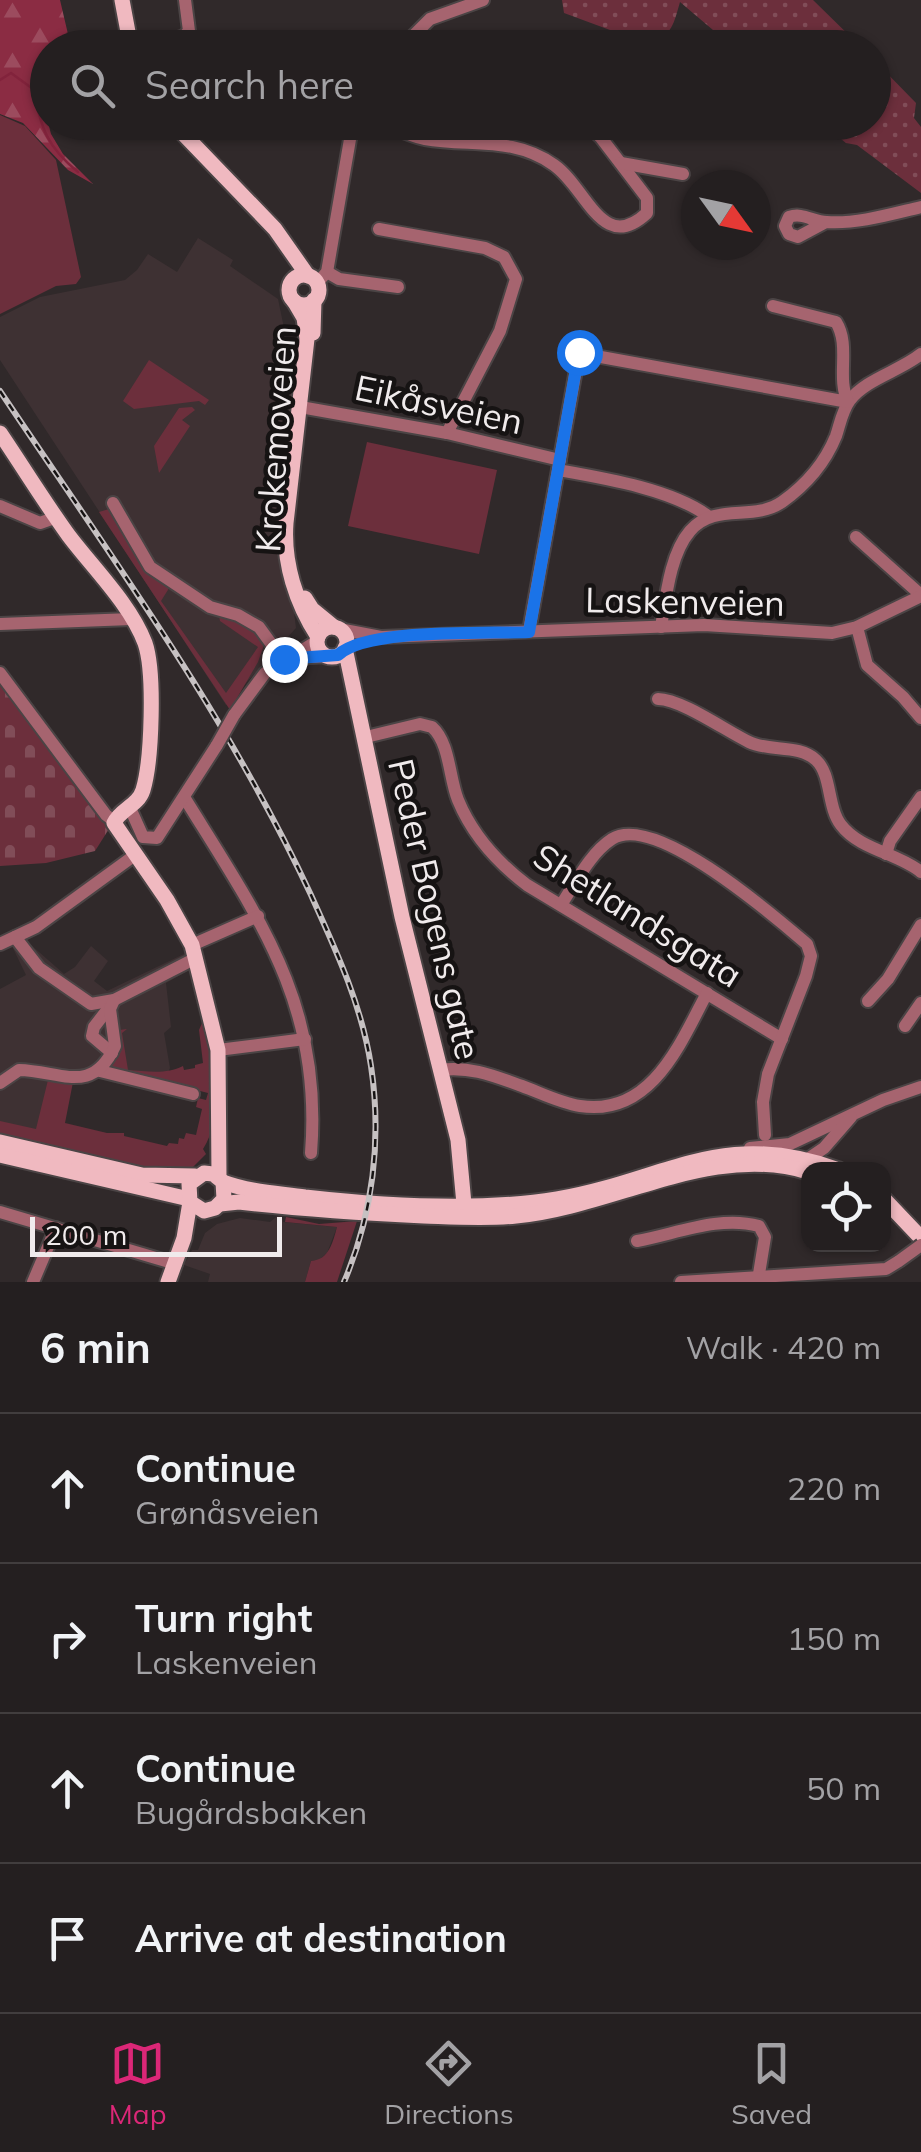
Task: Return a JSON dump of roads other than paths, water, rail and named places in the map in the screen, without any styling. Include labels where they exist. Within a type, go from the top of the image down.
[{"type":"main road","points":[[122,0],[128,30]]},
{"type":"main road","name":"Krokemoveien","points":[[189,140],[317,277],[292,549],[306,601],[337,628]]},
{"type":"main road","name":"Krokemoveien","points":[[275,229],[291,264],[292,293],[304,318],[307,339],[286,549],[296,594],[317,639]]},
{"type":"main road","name":"Krokemoveien","points":[[292,293],[296,278],[317,277]]},
{"type":"main road","name":"Krokemoveien","points":[[292,293],[306,304],[314,300]]},
{"type":"main road","points":[[0,433],[132,619],[147,651],[150,717],[144,785],[139,798],[114,821],[168,900],[194,952],[218,1050],[217,1132],[225,1194],[203,1216],[168,1282]]},
{"type":"main road","points":[[337,628],[346,638],[345,648],[338,655],[328,656],[320,650],[317,639],[323,630],[337,628]]},
{"type":"main road","name":"Peder Bogens gate","points":[[345,648],[402,917],[458,1140],[470,1208]]},
{"type":"main road","name":"Peder Bogens gate","points":[[328,656],[353,692]]},
{"type":"main road","points":[[178,1259],[189,1201],[188,1184],[198,1175],[217,1132]]},
{"type":"main road","points":[[0,1142],[142,1175],[198,1175],[243,1189],[360,1203],[470,1208],[514,1216],[566,1208],[717,1167],[754,1162],[801,1166]]},
{"type":"main road","points":[[0,1155],[189,1201],[199,1209],[240,1202],[377,1214],[572,1196],[723,1153],[779,1153],[801,1162]]},
{"type":"main road","points":[[891,1208],[921,1244]]},
{"type":"main road","points":[[891,1219],[921,1244]]},
{"type":"street","points":[[185,0],[189,30]]},
{"type":"street","points":[[419,30],[430,19],[482,0]]},
{"type":"street","points":[[349,140],[317,277],[398,287]]},
{"type":"street","points":[[450,140],[522,148],[554,164],[597,214],[620,228],[637,222],[649,206],[602,140]]},
{"type":"street","points":[[622,163],[681,174]]},
{"type":"street","points":[[826,222],[878,218],[921,207]]},
{"type":"street","points":[[380,229],[485,248],[504,256],[516,278],[500,331],[446,433]]},
{"type":"street","points":[[773,306],[836,322],[843,340],[844,393],[848,402]]},
{"type":"street","points":[[529,632],[579,352],[848,402]]},
{"type":"street","points":[[662,626],[683,540],[708,516],[759,512],[784,501],[818,468],[837,434],[848,402],[921,354]]},
{"type":"street","name":"Eikåsveien","points":[[306,408],[446,433],[645,490],[699,509],[708,516]]},
{"type":"street","points":[[113,503],[150,567],[210,607],[259,627],[283,660]]},
{"type":"street","points":[[0,506],[40,523],[56,517]]},
{"type":"street","points":[[856,537],[921,596]]},
{"type":"street","name":"Laskenveien","points":[[345,648],[381,638],[662,626],[741,625],[821,634],[857,627],[921,596]]},
{"type":"street","points":[[0,624],[132,619]]},
{"type":"street","points":[[857,627],[867,665],[918,710]]},
{"type":"street","name":"Laskenveien","points":[[337,628],[381,638]]},
{"type":"street","points":[[130,808],[143,837],[153,840],[162,834],[256,683],[317,639]]},
{"type":"street","points":[[283,660],[328,656]]},
{"type":"street","points":[[0,672],[106,816],[114,821]]},
{"type":"street","points":[[658,699],[679,704],[750,743],[796,750],[813,757],[822,769],[838,822],[858,839],[919,866]]},
{"type":"street","name":"Shetlandsgata","points":[[366,738],[420,724],[438,730],[457,798],[478,835],[512,874],[782,1040]]},
{"type":"street","points":[[184,797],[258,916],[290,986],[305,1039],[314,1108],[311,1152]]},
{"type":"street","points":[[886,854],[890,841],[921,798]]},
{"type":"street","points":[[561,906],[596,855],[618,836],[638,834],[687,853],[793,932],[811,950],[806,976],[764,1089],[765,1135]]},
{"type":"street","points":[[0,944],[74,900],[135,855]]},
{"type":"street","points":[[112,1053],[93,1039],[92,1032],[112,1002],[258,916]]},
{"type":"street","points":[[868,1001],[888,978],[921,925]]},
{"type":"street","points":[[15,937],[39,968],[82,1000],[91,1004],[112,1002]]},
{"type":"street","points":[[440,1070],[480,1071],[575,1106],[610,1105],[638,1093],[661,1075],[707,993]]},
{"type":"street","points":[[0,1083],[20,1070],[86,1078],[100,1071],[116,1039],[112,1002]]},
{"type":"street","points":[[906,1026],[921,1003]]},
{"type":"street","points":[[218,1050],[305,1039]]},
{"type":"street","points":[[100,1071],[193,1094]]},
{"type":"street","points":[[723,1153],[790,1144],[854,1112],[921,1087]]},
{"type":"street","points":[[813,1162],[854,1112]]},
{"type":"street","points":[[0,1212],[178,1259]]},
{"type":"street","points":[[637,1241],[691,1228],[739,1223],[760,1226],[765,1237],[758,1280]]},
{"type":"street","points":[[33,1282],[56,1228]]},
{"type":"street","points":[[681,1282],[889,1276],[899,1261],[921,1244]]},
{"type":"waterway","points":[[0,80],[11,73],[30,87]]},
{"type":"waterway","points":[[50,140],[78,172]]},
{"type":"railway","points":[[0,391],[205,700],[278,828],[347,979],[367,1044],[376,1121],[368,1203],[344,1282]]}]
